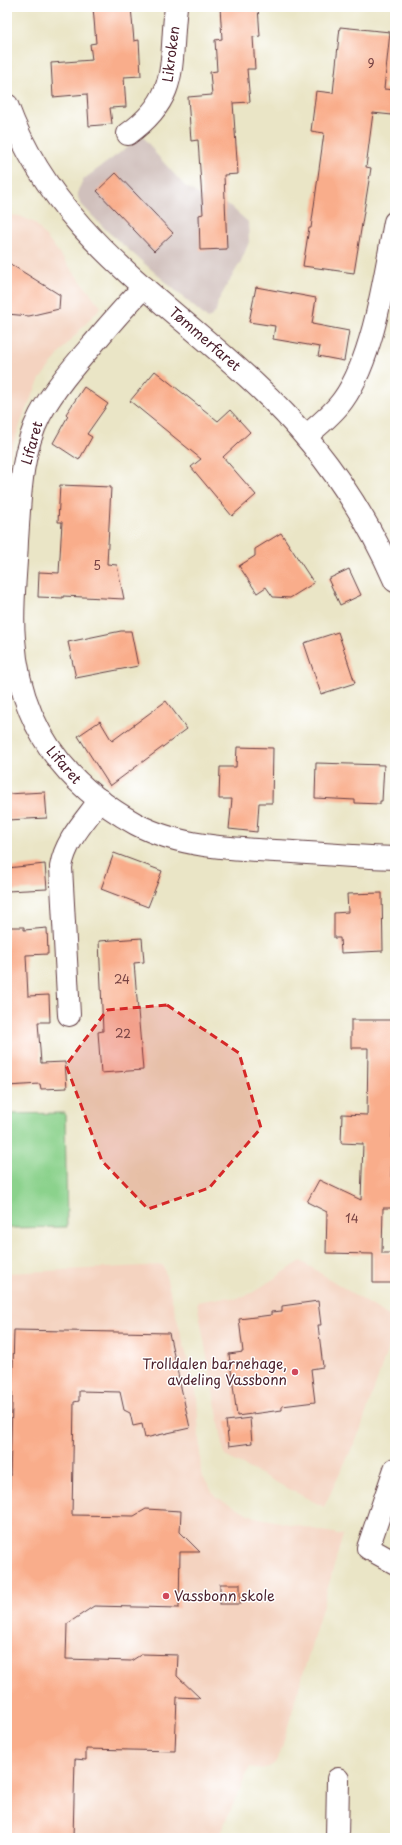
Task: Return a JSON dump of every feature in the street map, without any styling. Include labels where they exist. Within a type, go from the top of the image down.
[{"type":"street","name":"Likroken","points":[[128,134],[144,122],[153,112],[166,90],[171,64],[176,7]]},
{"type":"street","name":"Tømmerfaret","points":[[7,105],[32,161],[66,210],[84,232],[144,287],[254,382],[306,436],[339,478],[372,534],[395,581]]},
{"type":"street","points":[[306,436],[343,401],[366,354],[378,306],[395,222]]},
{"type":"street","name":"Lifaret","points":[[144,287],[127,304],[69,372],[43,409],[29,444],[20,502],[14,639],[22,685],[36,725],[46,744],[68,773],[100,800],[138,825],[160,834],[185,841],[220,847],[395,858]]},
{"type":"street","points":[[69,1016],[61,867],[65,850],[100,800]]},
{"type":"street","points":[[394,1474],[368,1548],[395,1563]]},
{"type":"street","points":[[337,1838],[338,1779]]},
{"type":"highlighted area","points":[[167,1005],[239,1053],[261,1128],[209,1188],[148,1209],[102,1161],[66,1065],[107,1010]]},
{"type":"shaded area","points":[[143,136],[156,154],[185,186],[203,197],[230,206],[248,222],[249,242],[241,261],[218,301],[216,312],[208,319],[106,230],[81,204],[78,197],[78,190],[84,179]]},
{"type":"shaded area","points":[[7,215],[20,216],[35,223],[101,307],[67,344],[40,379],[25,411],[7,463]]},
{"type":"shaded area","name":"Trolldalen barnehage, avdeling Vassbonn","points":[[301,1261],[395,1320],[391,1339],[360,1431],[324,1507],[225,1456],[197,1302],[225,1297],[235,1299],[252,1293]]},
{"type":"shaded area","name":"Vassbonn skole","points":[[163,1265],[197,1396],[201,1474],[216,1497],[255,1517],[343,1535],[280,1754],[275,1763],[269,1767],[261,1769],[250,1767],[218,1838],[7,1838],[7,1273]]},
{"type":"green space","points":[[65,1113],[67,1227],[7,1228],[7,1114]]},
{"type":"building","points":[[93,7],[131,7],[134,41],[139,40],[141,76],[124,77],[126,107],[110,108],[112,124],[89,126],[87,94],[53,97],[51,63],[92,60],[90,44],[96,43]]},
{"type":"building","points":[[220,7],[258,7],[260,36],[253,37],[255,69],[247,69],[250,102],[233,103],[238,174],[224,175],[227,249],[200,250],[199,215],[203,214],[198,140],[191,141],[188,97],[212,95],[210,72],[217,71],[215,40],[222,39]]},
{"type":"building","points":[[340,27],[390,32],[384,89],[395,90],[392,115],[373,113],[366,167],[371,168],[354,273],[303,266],[309,228],[311,228],[324,133],[311,131],[316,91],[333,93]]},
{"type":"building","points":[[116,173],[173,233],[154,251],[97,191]]},
{"type":"building","points":[[7,262],[60,295],[59,309],[29,316],[7,314]]},
{"type":"building","points":[[256,287],[316,298],[312,324],[349,331],[344,361],[318,356],[320,347],[273,339],[275,326],[249,322]]},
{"type":"building","points":[[155,371],[218,421],[230,410],[250,432],[223,457],[256,495],[232,516],[191,467],[201,459],[130,401]]},
{"type":"building","points":[[84,387],[108,404],[87,434],[92,437],[79,460],[53,443],[68,416],[66,414]]},
{"type":"building","points":[[60,485],[111,487],[107,564],[117,565],[124,599],[63,596],[63,598],[38,597],[39,572],[59,573],[62,522],[58,522]]},
{"type":"building","points":[[281,533],[314,583],[290,598],[273,597],[266,587],[257,593],[239,566],[255,556],[255,549]]},
{"type":"building","points":[[349,569],[361,595],[340,605],[328,579]]},
{"type":"building","points":[[121,631],[131,631],[138,666],[76,678],[68,642]]},
{"type":"building","points":[[338,632],[355,683],[321,694],[304,643]]},
{"type":"building","points":[[166,701],[187,729],[110,786],[78,736],[100,721],[112,741]]},
{"type":"building","points":[[237,747],[273,748],[272,803],[259,803],[257,832],[229,829],[232,799],[219,799],[220,767],[236,767]]},
{"type":"building","points":[[316,763],[384,765],[382,801],[380,801],[380,804],[355,803],[355,800],[315,798]]},
{"type":"building","points":[[45,792],[47,818],[7,820],[7,794]]},
{"type":"building","points":[[114,853],[162,871],[148,907],[101,889]]},
{"type":"building","points":[[45,864],[47,889],[7,891],[7,868]]},
{"type":"building","points":[[382,893],[383,951],[341,953],[340,938],[334,938],[334,913],[348,912],[347,894]]},
{"type":"building","points":[[7,927],[24,927],[24,930],[47,928],[48,954],[26,955],[28,996],[49,995],[50,1022],[38,1022],[41,1063],[65,1062],[67,1088],[41,1089],[40,1084],[7,1086]]},
{"type":"building","points":[[142,938],[144,962],[134,963],[143,1070],[101,1073],[98,1032],[103,1031],[99,941]]},
{"type":"building","points":[[351,1020],[395,1020],[395,1110],[393,1109],[391,1177],[395,1177],[395,1208],[383,1208],[382,1253],[395,1253],[395,1283],[373,1283],[373,1254],[326,1253],[327,1212],[307,1202],[319,1180],[361,1200],[363,1144],[341,1143],[342,1114],[367,1115],[368,1048],[351,1048]]},
{"type":"building","points":[[318,1301],[321,1325],[318,1325],[323,1367],[311,1369],[315,1402],[282,1406],[282,1410],[237,1416],[229,1354],[243,1352],[239,1319],[271,1315],[271,1312],[282,1311],[282,1306]]},
{"type":"building","points":[[14,1330],[169,1333],[190,1428],[145,1438],[142,1424],[133,1426],[130,1413],[124,1410],[120,1392],[79,1391],[79,1401],[74,1402],[72,1515],[134,1516],[146,1509],[181,1511],[180,1532],[200,1552],[180,1552],[179,1608],[94,1606],[67,1624],[66,1659],[131,1661],[142,1654],[178,1655],[177,1676],[200,1698],[177,1697],[175,1751],[86,1749],[86,1760],[75,1759],[73,1838],[7,1838],[7,1591]]},
{"type":"building","points":[[250,1418],[252,1443],[229,1446],[226,1421]]},
{"type":"building","points":[[220,1584],[240,1584],[240,1604],[220,1604]]},
{"type":"place","name":"Trolldalen barnehage, avdeling Vassbonn","points":[[295,1372]]},
{"type":"place","name":"Vassbonn skole","points":[[166,1596]]}]
